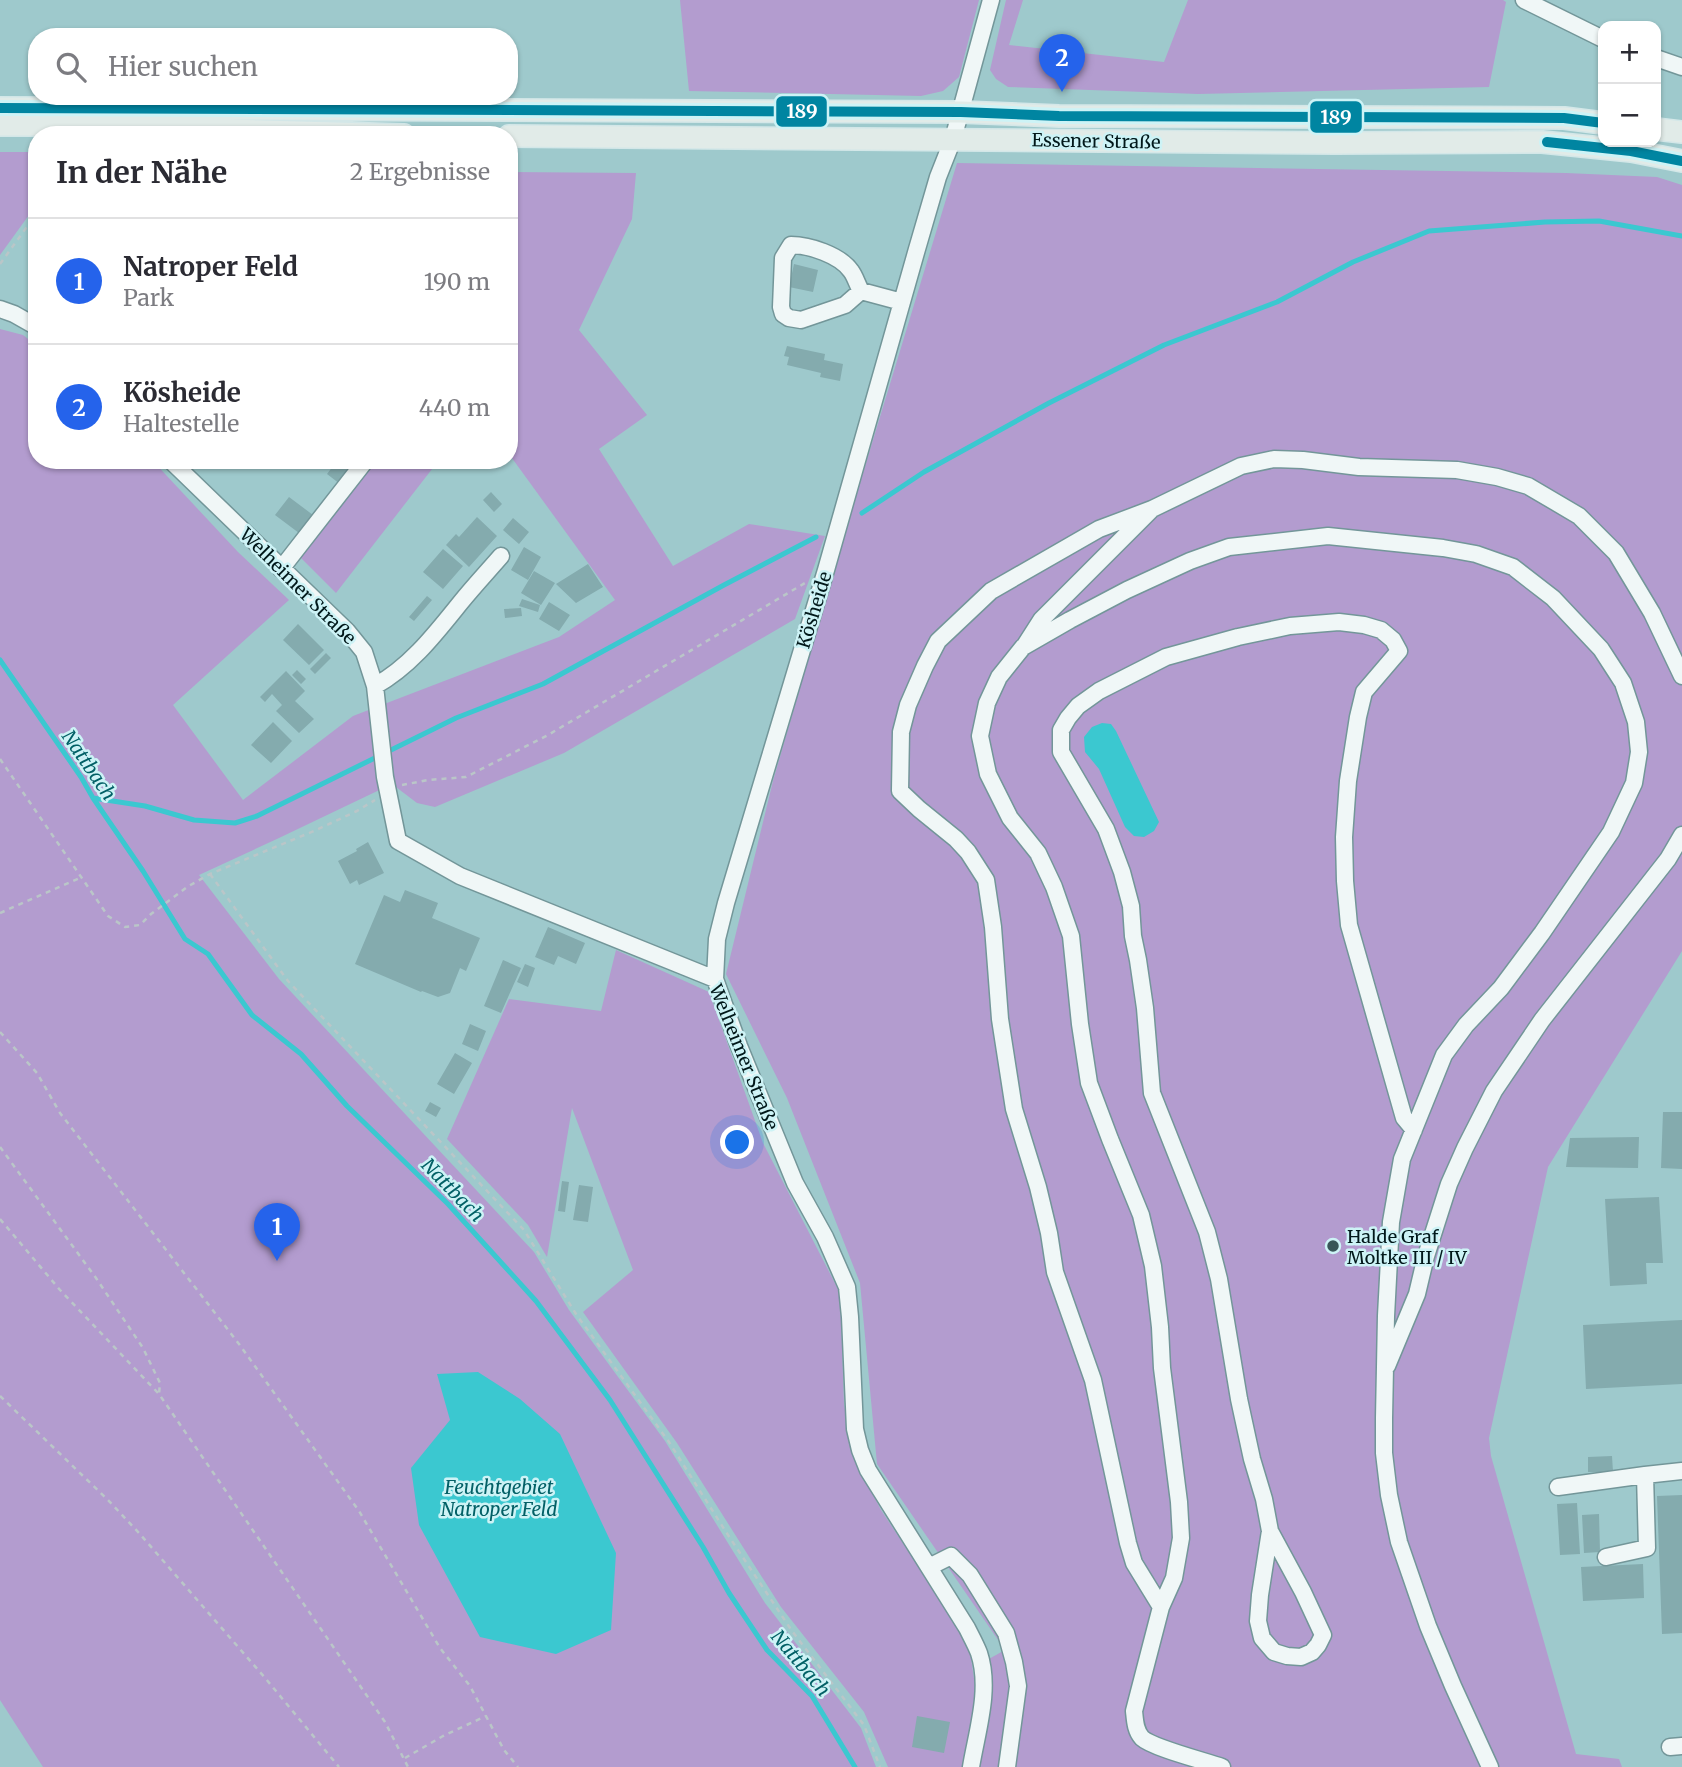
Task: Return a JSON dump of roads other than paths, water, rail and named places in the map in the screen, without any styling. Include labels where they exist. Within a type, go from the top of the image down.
[{"type":"main road","name":"Essener Straße","points":[[0,108],[961,112],[1059,116],[1564,118],[1598,122]]},
{"type":"main road","points":[[0,125],[89,126]]},
{"type":"main road","points":[[1661,130],[1682,132]]},
{"type":"main road","name":"Essener Straße","points":[[518,136],[1335,143],[1542,142],[1631,150],[1682,161]]},
{"type":"street","name":"Kösheide","points":[[715,979],[717,939],[726,903],[826,570],[938,177],[961,112],[990,0]]},
{"type":"street","points":[[1524,0],[1598,36]]},
{"type":"street","points":[[1661,60],[1682,67]]},
{"type":"street","points":[[861,291],[845,305],[800,320],[789,318],[783,314],[781,307],[783,258],[790,245],[800,245],[835,257],[850,270],[861,291],[902,302]]},
{"type":"street","points":[[0,309],[28,322]]},
{"type":"street","points":[[1161,1607],[1134,1563],[1128,1543],[1093,1380],[1055,1272],[1038,1187],[1014,1109],[1000,1018],[993,928],[986,880],[957,839],[900,791],[901,732],[908,705],[938,641],[990,591],[1099,529],[1152,509],[1241,466],[1274,459],[1303,460],[1359,467],[1457,470],[1528,486],[1578,516],[1616,553],[1652,613],[1682,676]]},
{"type":"street","name":"Welheimer Straße","points":[[179,469],[347,631],[364,652],[375,686],[387,785],[398,841],[460,876],[715,979],[795,1183],[825,1237],[847,1287],[855,1429],[860,1450],[868,1470],[967,1628],[979,1654],[983,1681],[982,1698],[971,1767]]},
{"type":"street","points":[[281,569],[359,469]]},
{"type":"street","points":[[1152,509],[1041,620],[999,677],[987,703],[980,736],[988,774],[1010,818],[1038,853],[1054,887],[1071,936],[1089,1083],[1141,1215],[1153,1266],[1181,1538],[1174,1578],[1161,1607],[1134,1711],[1136,1728],[1143,1739],[1159,1747],[1222,1767]]},
{"type":"street","points":[[1023,647],[1116,596],[1189,561],[1229,547],[1328,536],[1443,548],[1476,554],[1513,567],[1553,598],[1601,649],[1623,683],[1636,722],[1639,752],[1634,783],[1611,832],[1542,933],[1501,988],[1466,1025],[1444,1055],[1402,1159],[1391,1222],[1387,1276],[1384,1453],[1388,1495],[1399,1542],[1428,1626],[1490,1767]]},
{"type":"street","points":[[375,686],[388,679],[430,642],[502,556]]},
{"type":"street","points":[[1270,1531],[1258,1621],[1262,1638],[1274,1651],[1301,1657],[1312,1652],[1323,1635],[1270,1531],[1264,1499],[1251,1459],[1219,1279],[1207,1232],[1152,1093],[1145,1008],[1131,906],[1122,872],[1106,829],[1061,752],[1061,730],[1078,706],[1098,691],[1166,657],[1238,636],[1290,626],[1339,622],[1381,630],[1392,640],[1399,651],[1364,692],[1358,717],[1348,781],[1344,837],[1345,881],[1349,925],[1404,1118],[1414,1130]]},
{"type":"street","points":[[1385,1371],[1418,1294],[1426,1256],[1449,1184],[1494,1091],[1542,1020],[1668,859],[1682,835]]},
{"type":"street","points":[[1558,1487],[1682,1471]]},
{"type":"street","points":[[1606,1557],[1647,1548],[1645,1475]]},
{"type":"street","points":[[929,1567],[951,1556],[970,1575],[1006,1633],[1018,1686],[1007,1767]]},
{"type":"water","points":[[1102,723],[1111,724],[1116,731],[1159,822],[1154,831],[1144,837],[1134,836],[1125,827],[1099,769],[1085,752],[1084,737],[1092,727]]},
{"type":"water","name":"Feuchtgebiet Natroper Feld","points":[[478,1372],[520,1399],[560,1434],[616,1553],[611,1630],[556,1654],[480,1637],[419,1525],[411,1468],[450,1420],[437,1374]]},
{"type":"waterway","points":[[862,513],[924,472],[1049,403],[1164,345],[1277,302],[1353,262],[1429,231],[1545,222],[1599,221],[1682,236]]},
{"type":"waterway","points":[[93,798],[145,806],[194,820],[235,823],[257,816],[456,718],[543,684],[816,537]]},
{"type":"waterway","name":"Nattbach","points":[[0,660],[81,777],[185,939],[208,954],[252,1015],[301,1054],[347,1106],[448,1204],[536,1301],[610,1400],[767,1650],[812,1696],[855,1767]]},
{"type":"place","name":"Kösheide","points":[[1062,92]]},
{"type":"place","name":"Halde Graf Moltke III / IV","points":[[1333,1246]]},
{"type":"place","name":"Natroper Feld","points":[[277,1261]]}]
